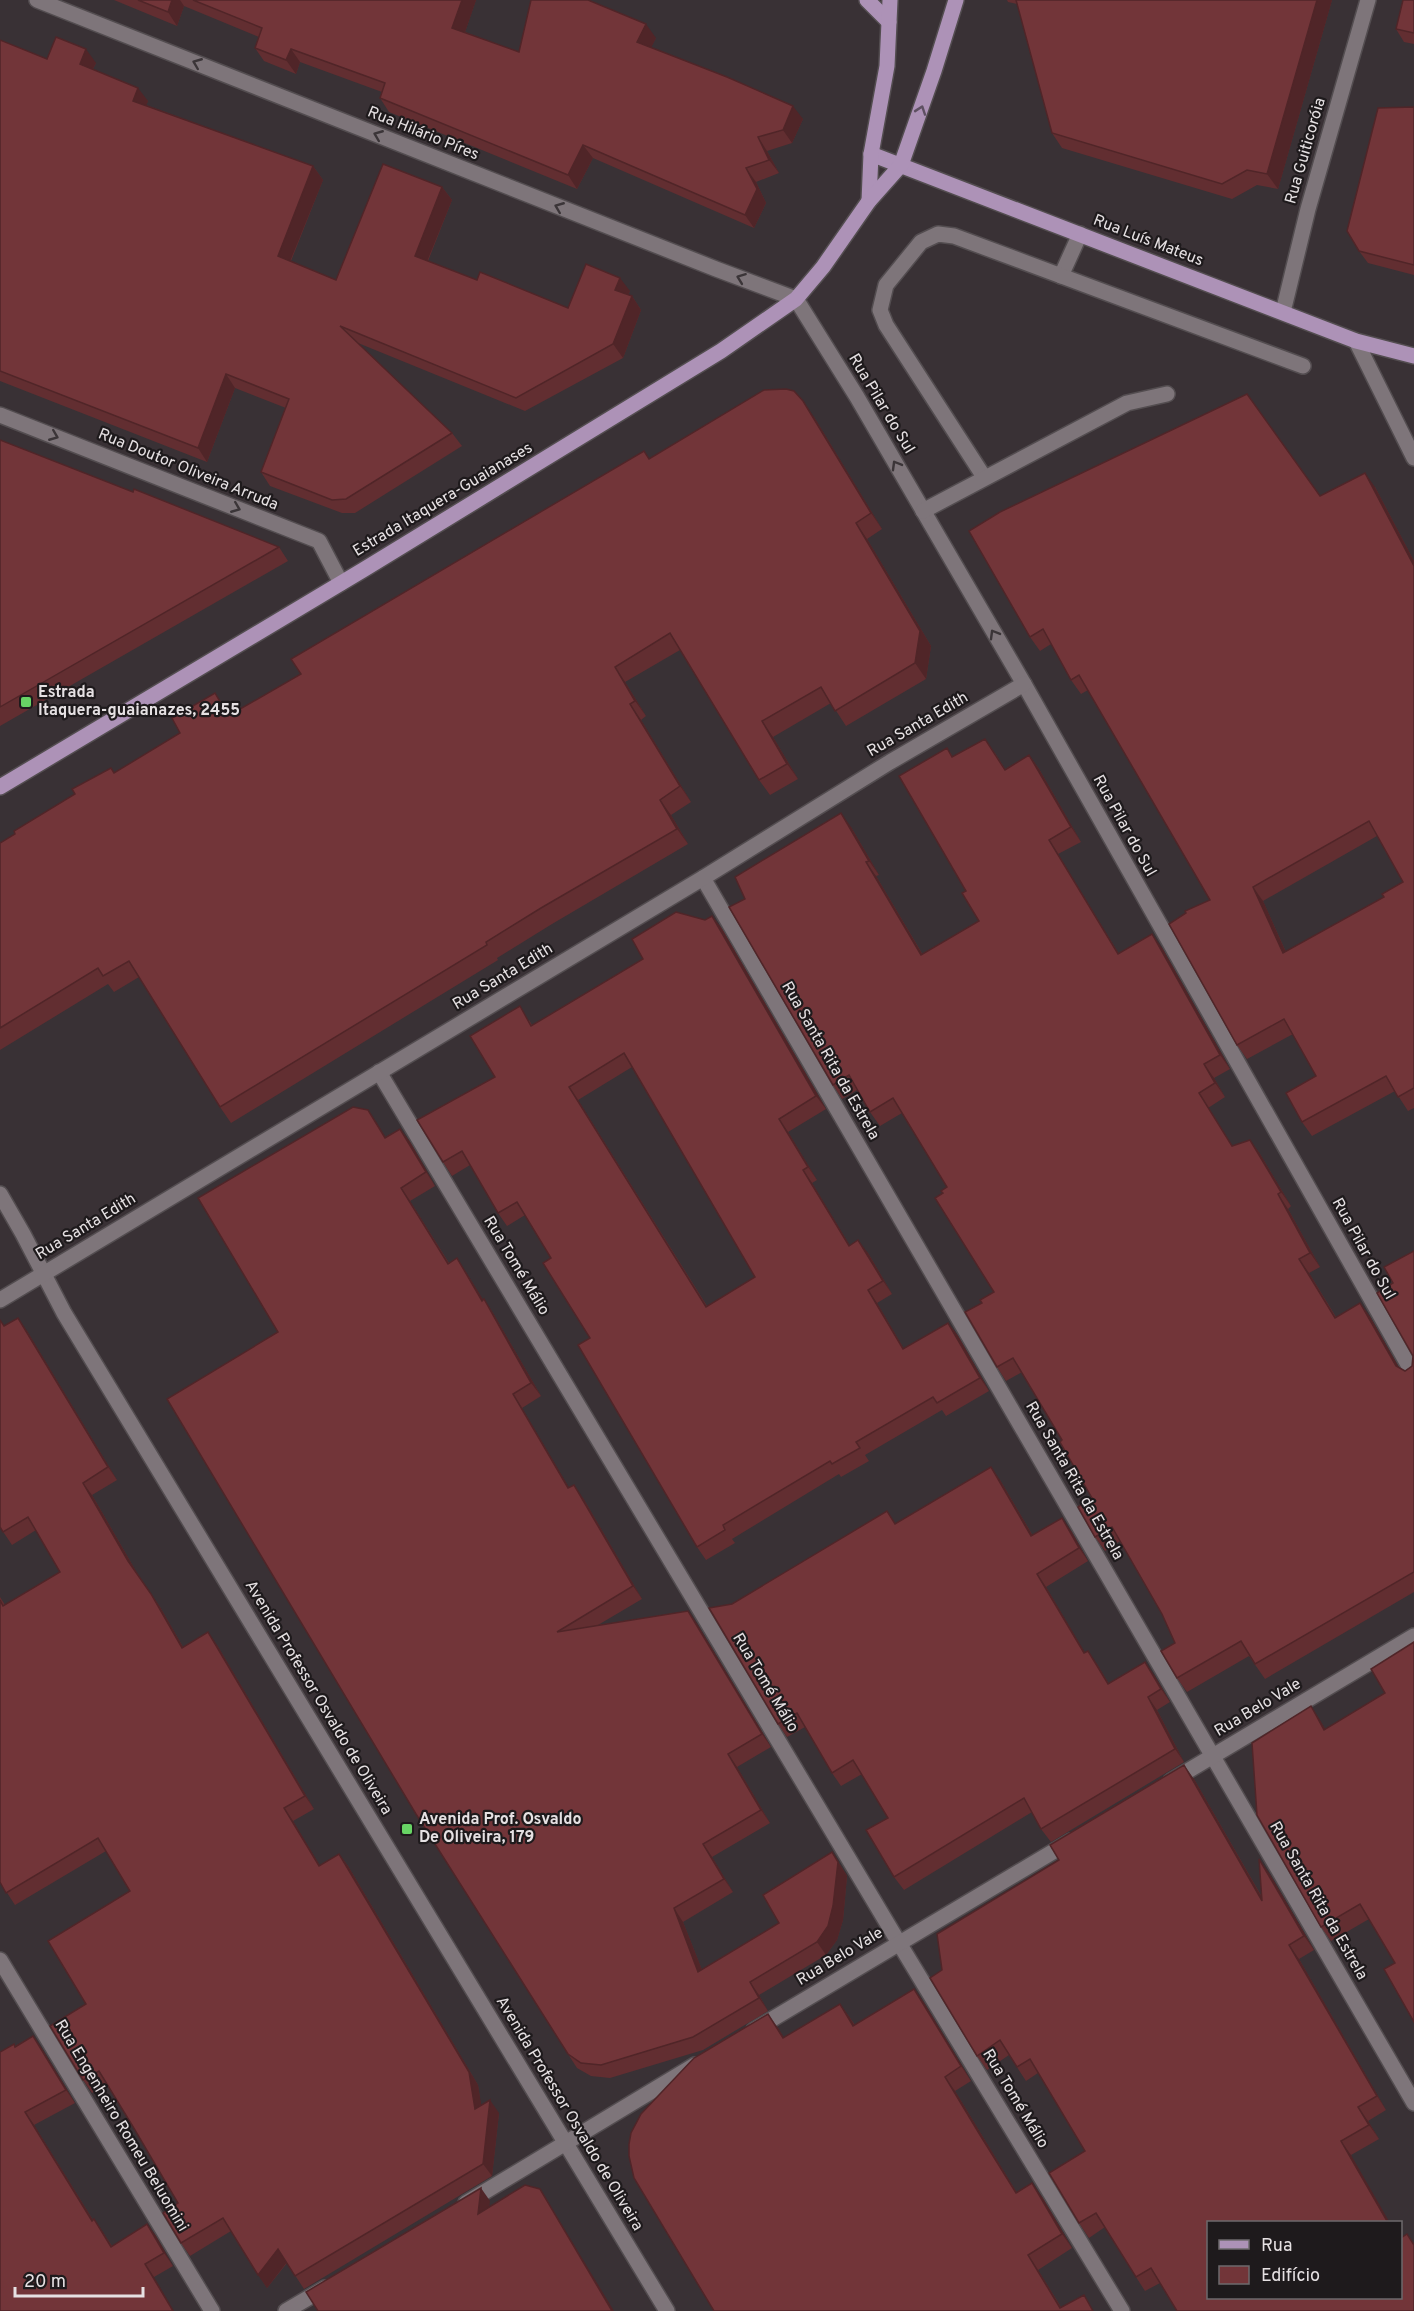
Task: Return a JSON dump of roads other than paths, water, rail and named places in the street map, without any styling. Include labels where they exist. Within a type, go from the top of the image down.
[{"type":"main road","points":[[867,0],[890,22]]},
{"type":"main road","points":[[869,201],[871,154],[887,66],[890,0]]},
{"type":"main road","name":"Estrada Itaquera-Guaianases","points":[[0,787],[721,351],[796,299],[823,267],[869,201],[901,165],[956,0]]},
{"type":"main road","name":"Rua Luís Mateus","points":[[871,154],[1356,341],[1414,356]]},
{"type":"street","name":"Rua Hilário Píres","points":[[37,0],[796,299]]},
{"type":"street","name":"Rua Guiticoróia","points":[[1283,312],[1308,209],[1368,0]]},
{"type":"street","points":[[984,477],[886,325],[880,310],[886,285],[921,242],[938,234],[954,236],[1303,366]]},
{"type":"street","points":[[1061,276],[1080,234]]},
{"type":"street","name":"Rua Pilar do Sul","points":[[796,299],[857,397],[1024,684],[1414,1375]]},
{"type":"street","points":[[1356,341],[1414,458]]},
{"type":"street","points":[[923,511],[1127,403],[1167,394]]},
{"type":"street","name":"Rua Doutor Oliveira Arruda","points":[[0,415],[319,541],[340,583]]},
{"type":"street","name":"Rua Santa Edith","points":[[0,1300],[703,878],[890,762],[1024,684]]},
{"type":"street","name":"Rua Santa Rita da Estrela","points":[[703,878],[1414,2103]]},
{"type":"street","name":"Rua Tomé Málio","points":[[379,1072],[899,1943],[1122,2311]]},
{"type":"street","name":"Avenida Professor Osvaldo de Oliveira","points":[[0,1194],[68,1320],[667,2311]]},
{"type":"street","name":"Rua Belo Vale","points":[[1163,1786],[1414,1636]]},
{"type":"street","name":"Rua Belo Vale","points":[[737,2040],[1082,1834]]},
{"type":"street","name":"Rua Engenheiro Romeu Beluomini","points":[[0,1960],[212,2311]]},
{"type":"street","points":[[456,2209],[707,2058]]},
{"type":"street","points":[[286,2311],[336,2281]]},
{"type":"place","name":"Estrada Itaquera-guaianazes, 2455","points":[[26,702]]},
{"type":"place","name":"Avenida Prof. Osvaldo De Oliveira, 179","points":[[407,1829]]}]
